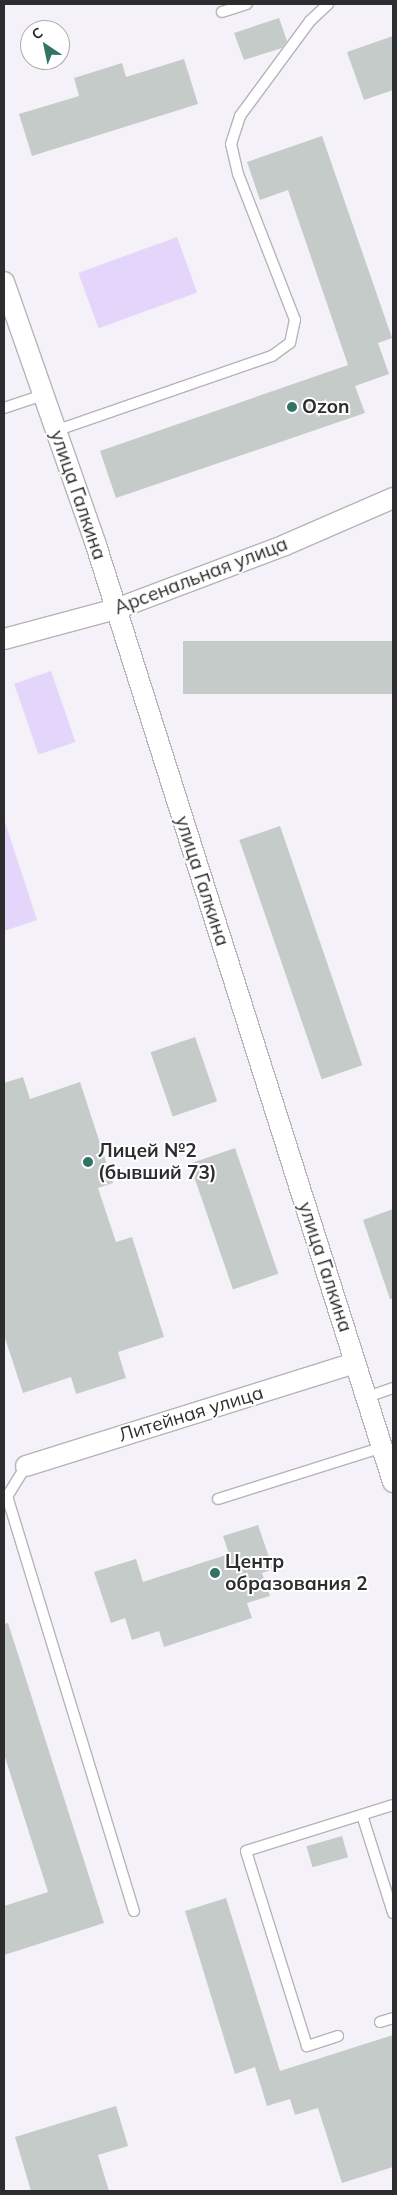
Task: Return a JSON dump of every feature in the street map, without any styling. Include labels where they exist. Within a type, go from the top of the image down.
[{"type":"street","name":"улица Галкина","points":[[4,282],[116,609],[393,1482]]},
{"type":"street","name":"Арсенальная улица","points":[[4,639],[116,609],[285,545],[393,498]]},
{"type":"street","name":"Литейная улица","points":[[26,1466],[355,1363]]},
{"type":"lane","points":[[222,12],[247,4]]},
{"type":"lane","points":[[55,431],[272,356],[290,343],[295,320],[238,174],[231,144],[240,116],[310,21],[328,4]]},
{"type":"lane","points":[[4,408],[43,395]]},
{"type":"lane","points":[[367,1397],[393,1388]]},
{"type":"lane","points":[[218,1499],[382,1447]]},
{"type":"lane","points":[[26,1466],[7,1496],[134,1911]]},
{"type":"lane","points":[[338,2036],[307,2046],[246,1851],[393,1805]]},
{"type":"lane","points":[[362,1815],[393,1913]]},
{"type":"lane","points":[[380,2022],[393,2018]]},
{"type":"shaded area","points":[[177,237],[197,292],[99,328],[78,273]]},
{"type":"shaded area","points":[[51,671],[75,742],[39,755],[14,684]]},
{"type":"shaded area","points":[[4,819],[37,920],[4,931]]},
{"type":"building","points":[[279,18],[287,41],[282,48],[244,60],[234,33]]},
{"type":"building","points":[[393,36],[393,90],[364,100],[347,52]]},
{"type":"building","points":[[184,59],[198,104],[32,156],[19,114],[79,96],[74,78],[122,63],[126,77]]},
{"type":"building","points":[[322,136],[392,338],[378,343],[389,374],[355,386],[365,413],[116,498],[100,451],[348,365],[288,190],[260,200],[247,162]]},
{"type":"building","points":[[183,641],[393,641],[393,694],[183,694]]},
{"type":"building","points":[[280,826],[362,1065],[322,1079],[239,840]]},
{"type":"building","points":[[195,1037],[217,1101],[173,1117],[151,1052]]},
{"type":"building","points":[[23,1077],[30,1099],[80,1082],[113,1183],[98,1188],[116,1242],[132,1237],[164,1337],[118,1352],[126,1378],[76,1394],[71,1377],[23,1393],[4,1335],[4,1083]]},
{"type":"building","points":[[235,1148],[278,1274],[233,1289],[190,1164]]},
{"type":"building","points":[[393,1209],[393,1299],[390,1299],[363,1220]]},
{"type":"building","points":[[258,1525],[273,1569],[262,1573],[270,1596],[247,1603],[252,1618],[164,1647],[159,1631],[132,1640],[125,1618],[111,1623],[94,1572],[136,1559],[143,1582],[229,1554],[223,1536]]},
{"type":"building","points":[[8,1623],[104,1923],[4,1955],[4,1906],[48,1892],[4,1754],[4,1624]]},
{"type":"building","points":[[342,1836],[348,1857],[312,1867],[306,1846]]},
{"type":"building","points":[[226,1898],[280,2071],[393,2035],[393,2167],[342,2183],[318,2108],[295,2115],[290,2099],[267,2106],[255,2067],[235,2074],[185,1911]]},
{"type":"building","points":[[116,2106],[128,2146],[98,2155],[109,2191],[31,2191],[15,2137]]},
{"type":"place","name":"Ozon","points":[[292,407]]},
{"type":"place","name":"Лицей №2 (бывший 73)","points":[[88,1162]]},
{"type":"place","name":"Центр образования 2","points":[[215,1573]]}]
